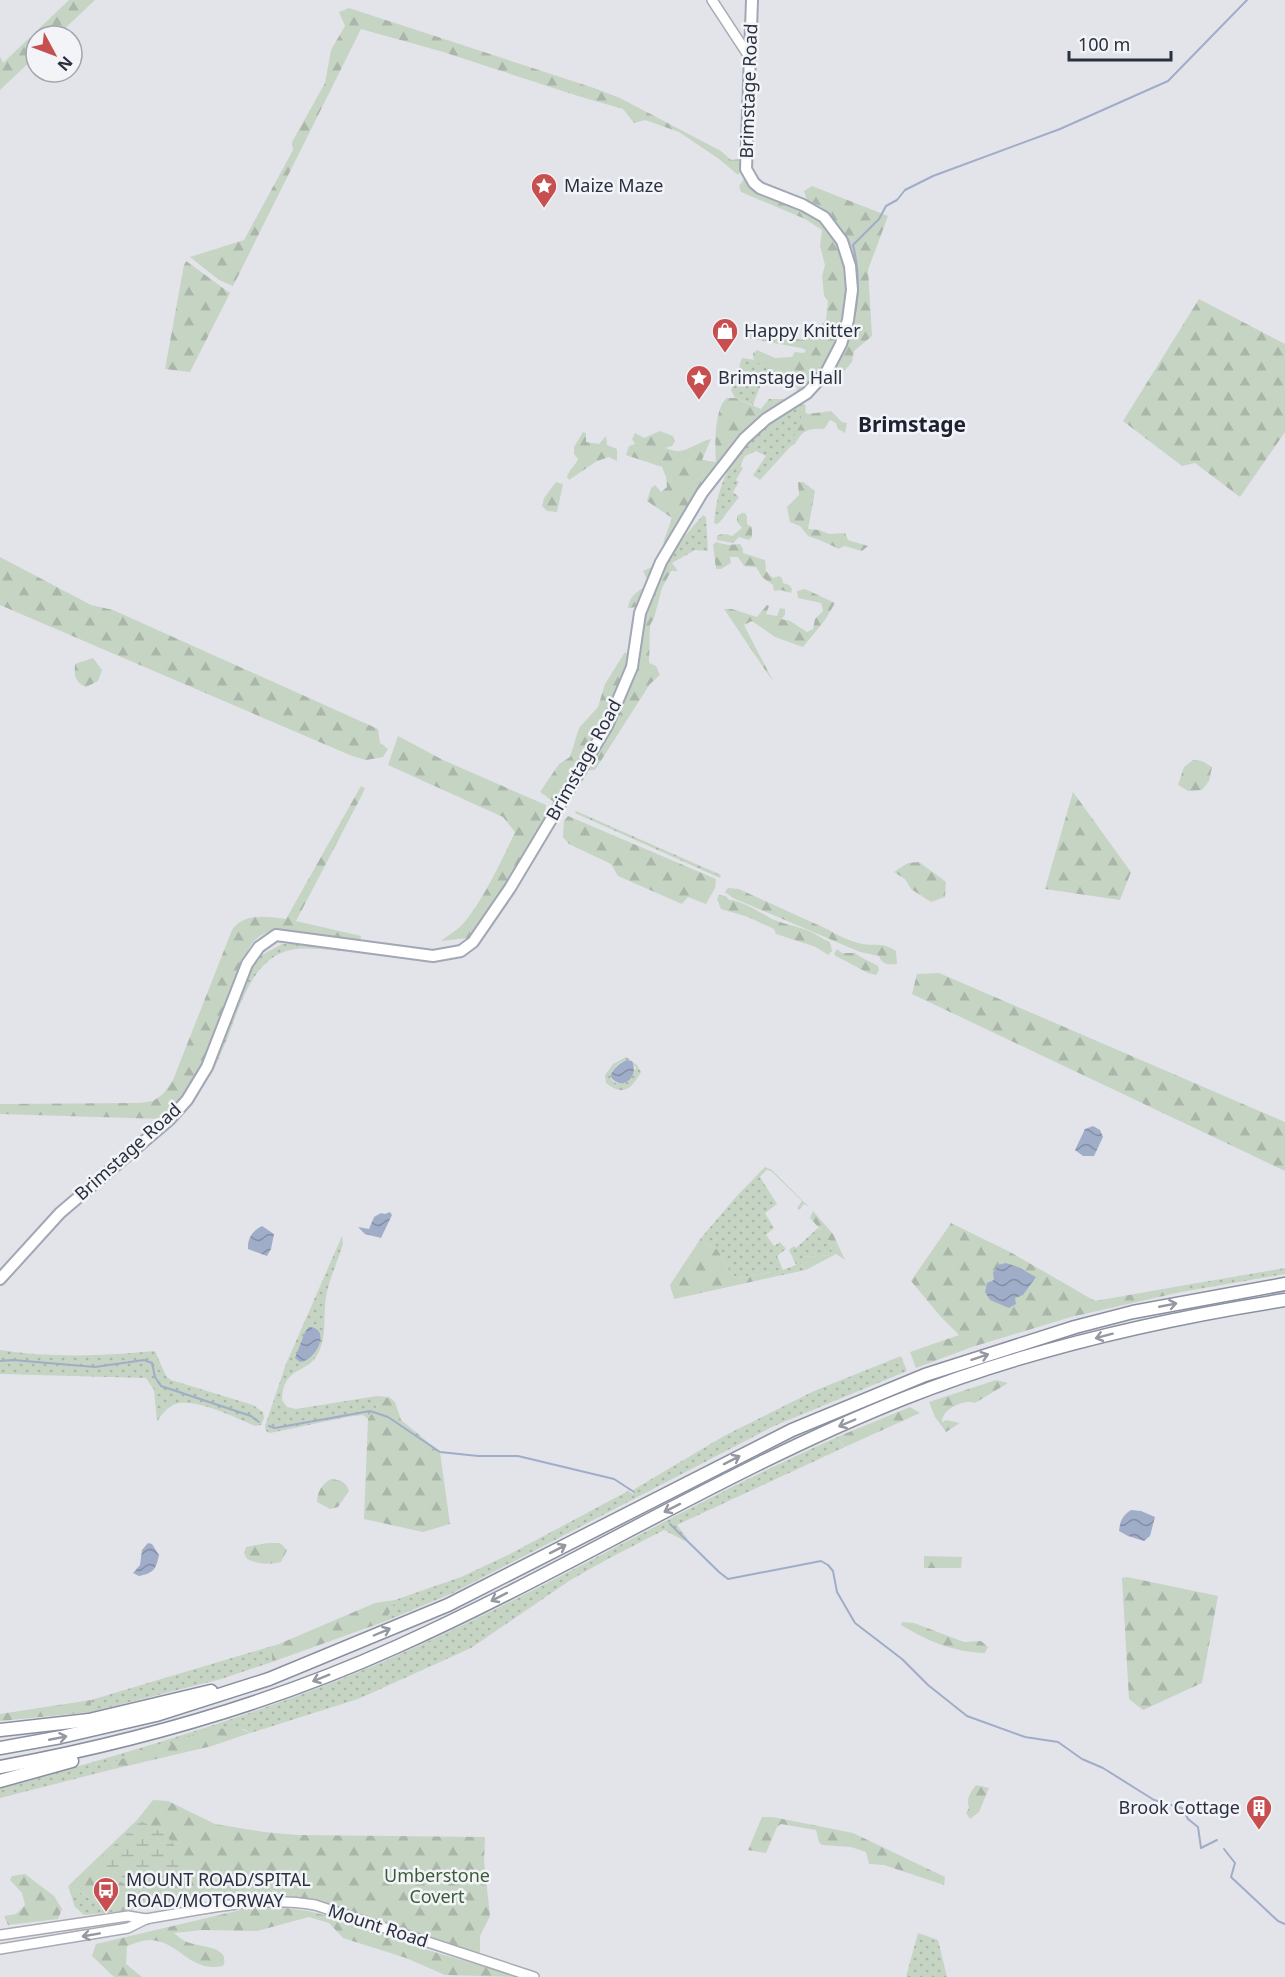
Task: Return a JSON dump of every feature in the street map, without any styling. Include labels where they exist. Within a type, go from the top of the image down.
[{"type":"highway","points":[[0,1748],[61,1737],[156,1715],[270,1679],[448,1605],[792,1430],[925,1375],[1075,1327],[1132,1312],[1285,1284]]},
{"type":"highway","points":[[0,1781],[115,1749],[173,1727],[296,1688],[394,1648],[474,1610],[796,1445],[930,1388],[1009,1362],[1110,1334],[1210,1311],[1285,1300]]},
{"type":"highway","points":[[0,1730],[89,1720],[197,1693],[270,1679]]},
{"type":"highway","points":[[0,1767],[62,1755],[173,1727]]},
{"type":"main road","points":[[712,0],[751,59]]},
{"type":"main road","name":"Brimstage Road","points":[[0,1279],[60,1213],[169,1120],[187,1100],[207,1067],[247,964],[259,947],[276,936],[433,956],[461,951],[472,942],[510,888],[607,726],[632,667],[640,613],[652,583],[661,562],[702,493],[744,438],[766,420],[807,393],[834,357],[845,332],[852,290],[850,266],[842,241],[824,217],[803,205],[760,188],[754,183],[746,169],[752,0]]},
{"type":"main road","points":[[735,34],[752,32]]},
{"type":"main road","name":"Mount Road","points":[[0,1935],[128,1916],[146,1919],[262,1901],[290,1901],[315,1905],[534,1977]]},
{"type":"main road","name":"Mount Road","points":[[0,1948],[129,1928],[146,1919]]},
{"type":"green space","points":[[69,0],[95,0],[70,24],[44,24]]},
{"type":"green space","points":[[349,8],[620,98],[721,151],[731,160],[741,159],[740,172],[738,175],[679,132],[645,120],[634,123],[623,109],[440,51],[361,29],[233,286],[219,280],[190,257],[244,240],[293,150],[292,142],[325,83],[331,50],[345,26],[339,12]]},
{"type":"green space","points":[[24,43],[24,67],[0,90],[0,56],[3,63]]},
{"type":"green space","points":[[744,179],[757,189],[831,219],[832,216],[820,206],[807,200],[804,191],[812,186],[888,216],[868,270],[872,336],[854,351],[852,362],[841,375],[842,381],[840,382],[833,371],[825,369],[813,382],[793,397],[798,388],[773,376],[768,362],[760,364],[754,361],[753,353],[757,350],[775,358],[792,357],[795,352],[804,353],[806,350],[801,348],[748,338],[749,334],[805,340],[826,320],[828,301],[824,296],[822,276],[825,265],[820,246],[822,230],[805,219],[741,192],[739,186]]},
{"type":"green space","points":[[186,261],[230,293],[190,372],[165,369]]},
{"type":"green space","points":[[1199,299],[1285,344],[1285,432],[1240,497],[1195,463],[1182,466],[1123,421]]},
{"type":"green space","points":[[742,358],[769,362],[773,376],[761,384],[753,405],[735,398],[731,390]]},
{"type":"green space","points":[[727,398],[735,398],[761,409],[769,399],[784,399],[784,403],[719,463],[708,476],[666,544],[663,543],[672,518],[647,501],[651,488],[655,485],[661,492],[667,487],[666,477],[662,467],[626,455],[629,446],[635,444],[632,439],[635,433],[644,438],[660,431],[673,436],[675,441],[672,446],[665,448],[677,451],[711,439],[702,460],[716,462],[718,419]]},
{"type":"green space","points":[[804,404],[803,426],[791,446],[760,480],[753,475],[766,456],[756,451],[745,456],[740,466],[743,468],[736,480],[739,482],[733,492],[739,497],[719,523],[714,523],[720,490],[733,461],[742,448],[765,426],[791,408]]},
{"type":"green space","points":[[804,404],[805,412],[808,414],[831,411],[842,422],[847,423],[845,433],[830,420],[824,429],[807,431],[791,446],[791,441],[801,424],[801,406]]},
{"type":"green space","points":[[583,432],[586,433],[586,442],[599,444],[606,436],[607,445],[617,449],[617,461],[609,457],[597,461],[569,480],[567,477],[578,459],[574,454],[574,447]]},
{"type":"green space","points":[[556,482],[563,484],[557,512],[547,511],[542,506],[544,498]]},
{"type":"green space","points":[[798,482],[803,482],[815,491],[808,529],[829,534],[845,533],[848,540],[868,546],[862,551],[844,546],[839,549],[808,536],[800,526],[790,522],[787,507],[799,495]]},
{"type":"green space","points":[[745,513],[747,524],[752,527],[752,537],[749,540],[739,537],[733,543],[717,540],[719,535],[732,536],[742,528],[737,522],[737,516]]},
{"type":"green space","points":[[703,515],[706,517],[708,551],[695,550],[672,563],[668,562],[684,537]]},
{"type":"green space","points":[[716,542],[728,545],[740,544],[743,553],[765,560],[766,571],[773,578],[779,576],[782,578],[783,583],[792,589],[791,593],[781,590],[774,591],[773,585],[762,577],[756,567],[744,566],[738,557],[730,557],[731,563],[721,569],[716,569],[713,545]]},
{"type":"green space","points":[[0,557],[91,605],[113,610],[378,729],[380,743],[388,749],[383,757],[366,760],[352,756],[0,605]]},
{"type":"green space","points":[[668,562],[672,563],[678,571],[671,571],[662,588],[650,625],[649,663],[656,666],[660,675],[650,684],[595,770],[582,771],[554,802],[540,792],[559,764],[570,757],[579,728],[598,707],[605,684],[625,652],[635,662],[637,607],[628,608],[631,599],[638,591],[641,589],[650,592],[652,589],[643,571],[654,566],[664,569]]},
{"type":"green space","points":[[805,589],[835,603],[825,620],[803,647],[775,637],[752,621],[744,625],[774,683],[724,609],[732,609],[757,617],[767,605],[769,606],[766,614],[777,616],[780,608],[785,609],[785,615],[781,619],[790,621],[807,632],[813,629],[815,619],[823,611],[821,603],[798,598],[797,591]]},
{"type":"green space","points":[[93,658],[102,670],[98,681],[86,687],[76,678],[75,664]]},
{"type":"green space","points":[[398,736],[443,760],[546,805],[545,817],[518,868],[480,926],[468,938],[441,941],[468,918],[491,882],[515,832],[503,817],[388,765]]},
{"type":"green space","points":[[1193,760],[1202,761],[1212,767],[1209,781],[1202,790],[1188,791],[1178,785],[1184,767]]},
{"type":"green space","points":[[361,786],[365,788],[363,793],[296,921],[361,936],[360,942],[275,931],[257,938],[249,948],[204,1060],[179,1101],[163,1119],[0,1114],[0,1104],[139,1103],[153,1101],[163,1094],[173,1080],[232,930],[249,918],[286,919]]},
{"type":"green space","points":[[1073,792],[1131,872],[1120,900],[1045,889]]},
{"type":"green space","points":[[576,811],[721,875],[720,878],[575,813]]},
{"type":"green space","points":[[568,816],[716,879],[715,888],[706,904],[688,897],[682,904],[618,876],[611,864],[569,844],[563,837],[564,821]]},
{"type":"green space","points":[[919,862],[946,882],[945,897],[931,902],[911,889],[905,879],[894,872],[908,863]]},
{"type":"green space","points":[[728,888],[739,889],[849,940],[892,948],[896,951],[897,964],[886,964],[879,956],[860,952],[733,898],[725,892]]},
{"type":"green space","points":[[719,895],[745,904],[776,921],[812,932],[830,942],[832,951],[828,955],[816,947],[776,934],[774,929],[748,917],[721,909],[717,899]]},
{"type":"green space","points":[[282,944],[354,952],[290,950],[266,963],[249,985],[210,1079],[251,968],[258,957]]},
{"type":"green space","points":[[837,949],[842,953],[855,953],[878,966],[879,970],[876,975],[868,973],[836,956],[834,954]]},
{"type":"green space","points":[[939,973],[1285,1122],[1285,1171],[912,994],[917,974]]},
{"type":"green space","points":[[626,1057],[631,1060],[621,1062],[610,1076],[615,1083],[628,1081],[636,1068],[632,1061],[641,1072],[630,1087],[618,1090],[606,1083],[605,1075],[613,1064]]},
{"type":"green space","points":[[765,1167],[772,1170],[809,1207],[804,1204],[799,1210],[797,1208],[802,1201],[771,1171],[766,1170],[760,1177],[777,1204],[765,1213],[774,1228],[766,1235],[774,1246],[780,1242],[786,1249],[777,1256],[783,1270],[796,1265],[789,1250],[794,1246],[796,1248],[818,1228],[821,1230],[823,1240],[830,1240],[832,1251],[828,1255],[804,1257],[801,1265],[806,1270],[773,1277],[770,1272],[740,1278],[732,1275],[717,1249],[706,1244],[701,1238]]},
{"type":"green space","points":[[813,1211],[833,1234],[845,1260],[836,1254],[806,1270],[800,1263],[804,1257],[828,1255],[832,1251],[830,1240],[823,1240],[820,1237],[821,1230],[810,1218]]},
{"type":"green space","points":[[951,1223],[1010,1252],[1095,1301],[1180,1286],[1181,1292],[1071,1317],[972,1347],[916,1368],[910,1352],[959,1335],[911,1281]]},
{"type":"green space","points":[[342,1236],[343,1244],[326,1297],[324,1331],[319,1352],[309,1364],[291,1375],[283,1389],[282,1400],[287,1407],[296,1409],[377,1396],[389,1397],[381,1400],[368,1419],[363,1415],[347,1417],[270,1433],[266,1431],[265,1426],[286,1364]]},
{"type":"green space","points":[[701,1238],[706,1244],[717,1249],[732,1275],[740,1278],[771,1272],[773,1277],[674,1299],[670,1285]]},
{"type":"green space","points":[[1285,1268],[1285,1274],[1181,1292],[1180,1286]]},
{"type":"green space","points":[[0,1350],[78,1355],[155,1351],[166,1376],[171,1380],[253,1405],[263,1412],[264,1418],[261,1425],[255,1426],[214,1409],[181,1403],[168,1408],[157,1422],[154,1390],[146,1378],[0,1374]]},
{"type":"green space","points":[[901,1356],[907,1371],[774,1426],[453,1593],[386,1621],[395,1600],[461,1577],[508,1555],[628,1491],[633,1494],[635,1491],[633,1490],[724,1436],[814,1391]]},
{"type":"green space","points":[[996,1380],[1008,1383],[975,1403],[965,1402],[954,1406],[946,1413],[942,1422],[946,1420],[960,1423],[946,1432],[935,1417],[929,1402]]},
{"type":"green space","points":[[389,1397],[395,1402],[401,1420],[440,1452],[450,1524],[423,1532],[364,1519],[368,1419],[381,1400]]},
{"type":"green space","points":[[910,1407],[920,1413],[845,1447],[839,1440],[842,1435]]},
{"type":"green space","points":[[842,1435],[839,1441],[845,1447],[677,1525],[687,1538],[685,1541],[664,1530],[569,1581],[471,1648],[358,1699],[250,1733],[244,1729],[140,1751],[110,1764],[110,1770],[0,1798],[0,1788],[212,1726],[367,1668],[471,1621],[735,1486]]},
{"type":"green space","points":[[331,1479],[343,1482],[349,1491],[338,1507],[330,1509],[317,1502],[321,1489]]},
{"type":"green space","points":[[280,1543],[287,1550],[281,1562],[264,1564],[247,1559],[244,1553],[246,1547]]},
{"type":"green space","points":[[924,1556],[962,1557],[961,1568],[924,1568]]},
{"type":"green space","points":[[1127,1577],[1218,1596],[1202,1683],[1143,1710],[1129,1699],[1122,1578]]},
{"type":"green space","points":[[395,1600],[386,1621],[272,1662],[272,1651],[279,1644],[375,1603]]},
{"type":"green space","points":[[902,1622],[914,1623],[964,1642],[981,1641],[988,1647],[985,1653],[951,1648],[921,1636],[901,1625]]},
{"type":"green space","points":[[279,1644],[272,1651],[272,1662],[221,1679],[91,1712],[91,1700]]},
{"type":"green space","points":[[91,1700],[91,1712],[0,1721],[0,1714]]},
{"type":"green space","points":[[237,1727],[250,1733],[212,1746],[110,1770],[110,1764],[140,1751],[166,1745],[207,1730]]},
{"type":"green space","points":[[976,1785],[989,1788],[979,1812],[970,1819],[966,1813],[969,1808],[968,1798]]},
{"type":"green space","name":"Umberstone Covert","points":[[153,1800],[168,1801],[215,1824],[264,1832],[297,1835],[485,1837],[484,1861],[490,1916],[480,1936],[480,1953],[312,1901],[282,1895],[259,1897],[225,1895],[116,1912],[68,1886],[137,1820]]},
{"type":"green space","points":[[762,1817],[773,1817],[853,1833],[945,1877],[944,1885],[884,1865],[869,1864],[866,1852],[851,1847],[822,1845],[816,1830],[781,1824],[777,1827],[766,1853],[748,1850]]},
{"type":"green space","points":[[141,1821],[166,1835],[177,1849],[185,1872],[181,1884],[172,1895],[141,1892],[100,1872],[102,1856]]},
{"type":"green space","points":[[25,1874],[54,1896],[62,1909],[58,1919],[8,1925],[4,1916],[16,1914],[25,1905],[22,1893],[10,1880],[12,1876]]},
{"type":"green space","points":[[68,1886],[116,1912],[84,1915],[75,1907]]},
{"type":"green space","points":[[277,1907],[308,1911],[356,1923],[407,1944],[519,1977],[445,1975],[406,1958],[343,1938],[329,1923],[309,1917],[257,1931],[202,1930],[174,1933],[187,1942],[218,1951],[223,1955],[223,1966],[202,1965],[169,1945],[150,1940],[127,1946],[126,1964],[142,1977],[114,1977],[92,1956],[96,1944],[245,1909]]},
{"type":"green space","points":[[918,1933],[938,1940],[947,1977],[906,1977]]},
{"type":"water","points":[[627,1060],[632,1061],[634,1067],[631,1077],[624,1083],[614,1081],[610,1076],[619,1064]]},
{"type":"water","points":[[1093,1126],[1100,1130],[1103,1137],[1094,1156],[1083,1156],[1075,1150],[1085,1129]]},
{"type":"water","points":[[390,1212],[392,1215],[381,1238],[365,1234],[358,1227],[369,1229],[374,1217]]},
{"type":"water","points":[[262,1226],[274,1234],[267,1256],[248,1249],[251,1235]]},
{"type":"water","points":[[1006,1263],[1036,1277],[1023,1295],[1015,1298],[1016,1304],[1009,1308],[990,1300],[985,1292],[987,1283],[994,1280],[993,1273],[998,1265]]},
{"type":"water","points":[[309,1327],[320,1333],[319,1344],[311,1356],[300,1362],[295,1358]]},
{"type":"water","points":[[1131,1510],[1141,1511],[1155,1517],[1150,1536],[1144,1541],[1119,1531],[1122,1519]]},
{"type":"water","points":[[148,1543],[152,1544],[159,1555],[158,1560],[151,1572],[139,1576],[133,1573],[140,1565],[142,1550]]},
{"type":"waterway","points":[[835,368],[848,338],[856,308],[858,277],[853,245],[879,219],[886,206],[897,200],[905,190],[933,176],[1060,129],[1168,81],[1247,0]]},
{"type":"waterway","points":[[0,1361],[13,1360],[95,1367],[144,1360],[152,1363],[155,1377],[161,1386],[251,1416],[259,1422]]},
{"type":"waterway","points":[[269,1426],[275,1428],[370,1411],[388,1417],[440,1452],[478,1456],[518,1456],[614,1479],[634,1492]]},
{"type":"waterway","points":[[670,1524],[728,1579],[821,1561],[828,1565],[833,1571],[837,1592],[855,1623],[902,1659],[928,1685],[967,1716],[1025,1737],[1058,1742],[1082,1759],[1103,1768],[1154,1800],[1182,1808],[1188,1819],[1198,1827],[1201,1848],[1217,1840]]},
{"type":"waterway","points":[[1224,1849],[1235,1863],[1231,1877],[1278,1921],[1285,1924]]},
{"type":"place","name":"Maize Maze","points":[[544,209]]},
{"type":"place","name":"Happy Knitter","points":[[725,354]]},
{"type":"place","name":"Brimstage Hall","points":[[699,401]]},
{"type":"place","name":"Brook Cottage","points":[[1259,1831]]},
{"type":"place","name":"MOUNT ROAD/SPITAL ROAD/MOTORWAY","points":[[106,1913]]},
{"type":"district","name":"Brimstage","points":[[912,425]]}]
